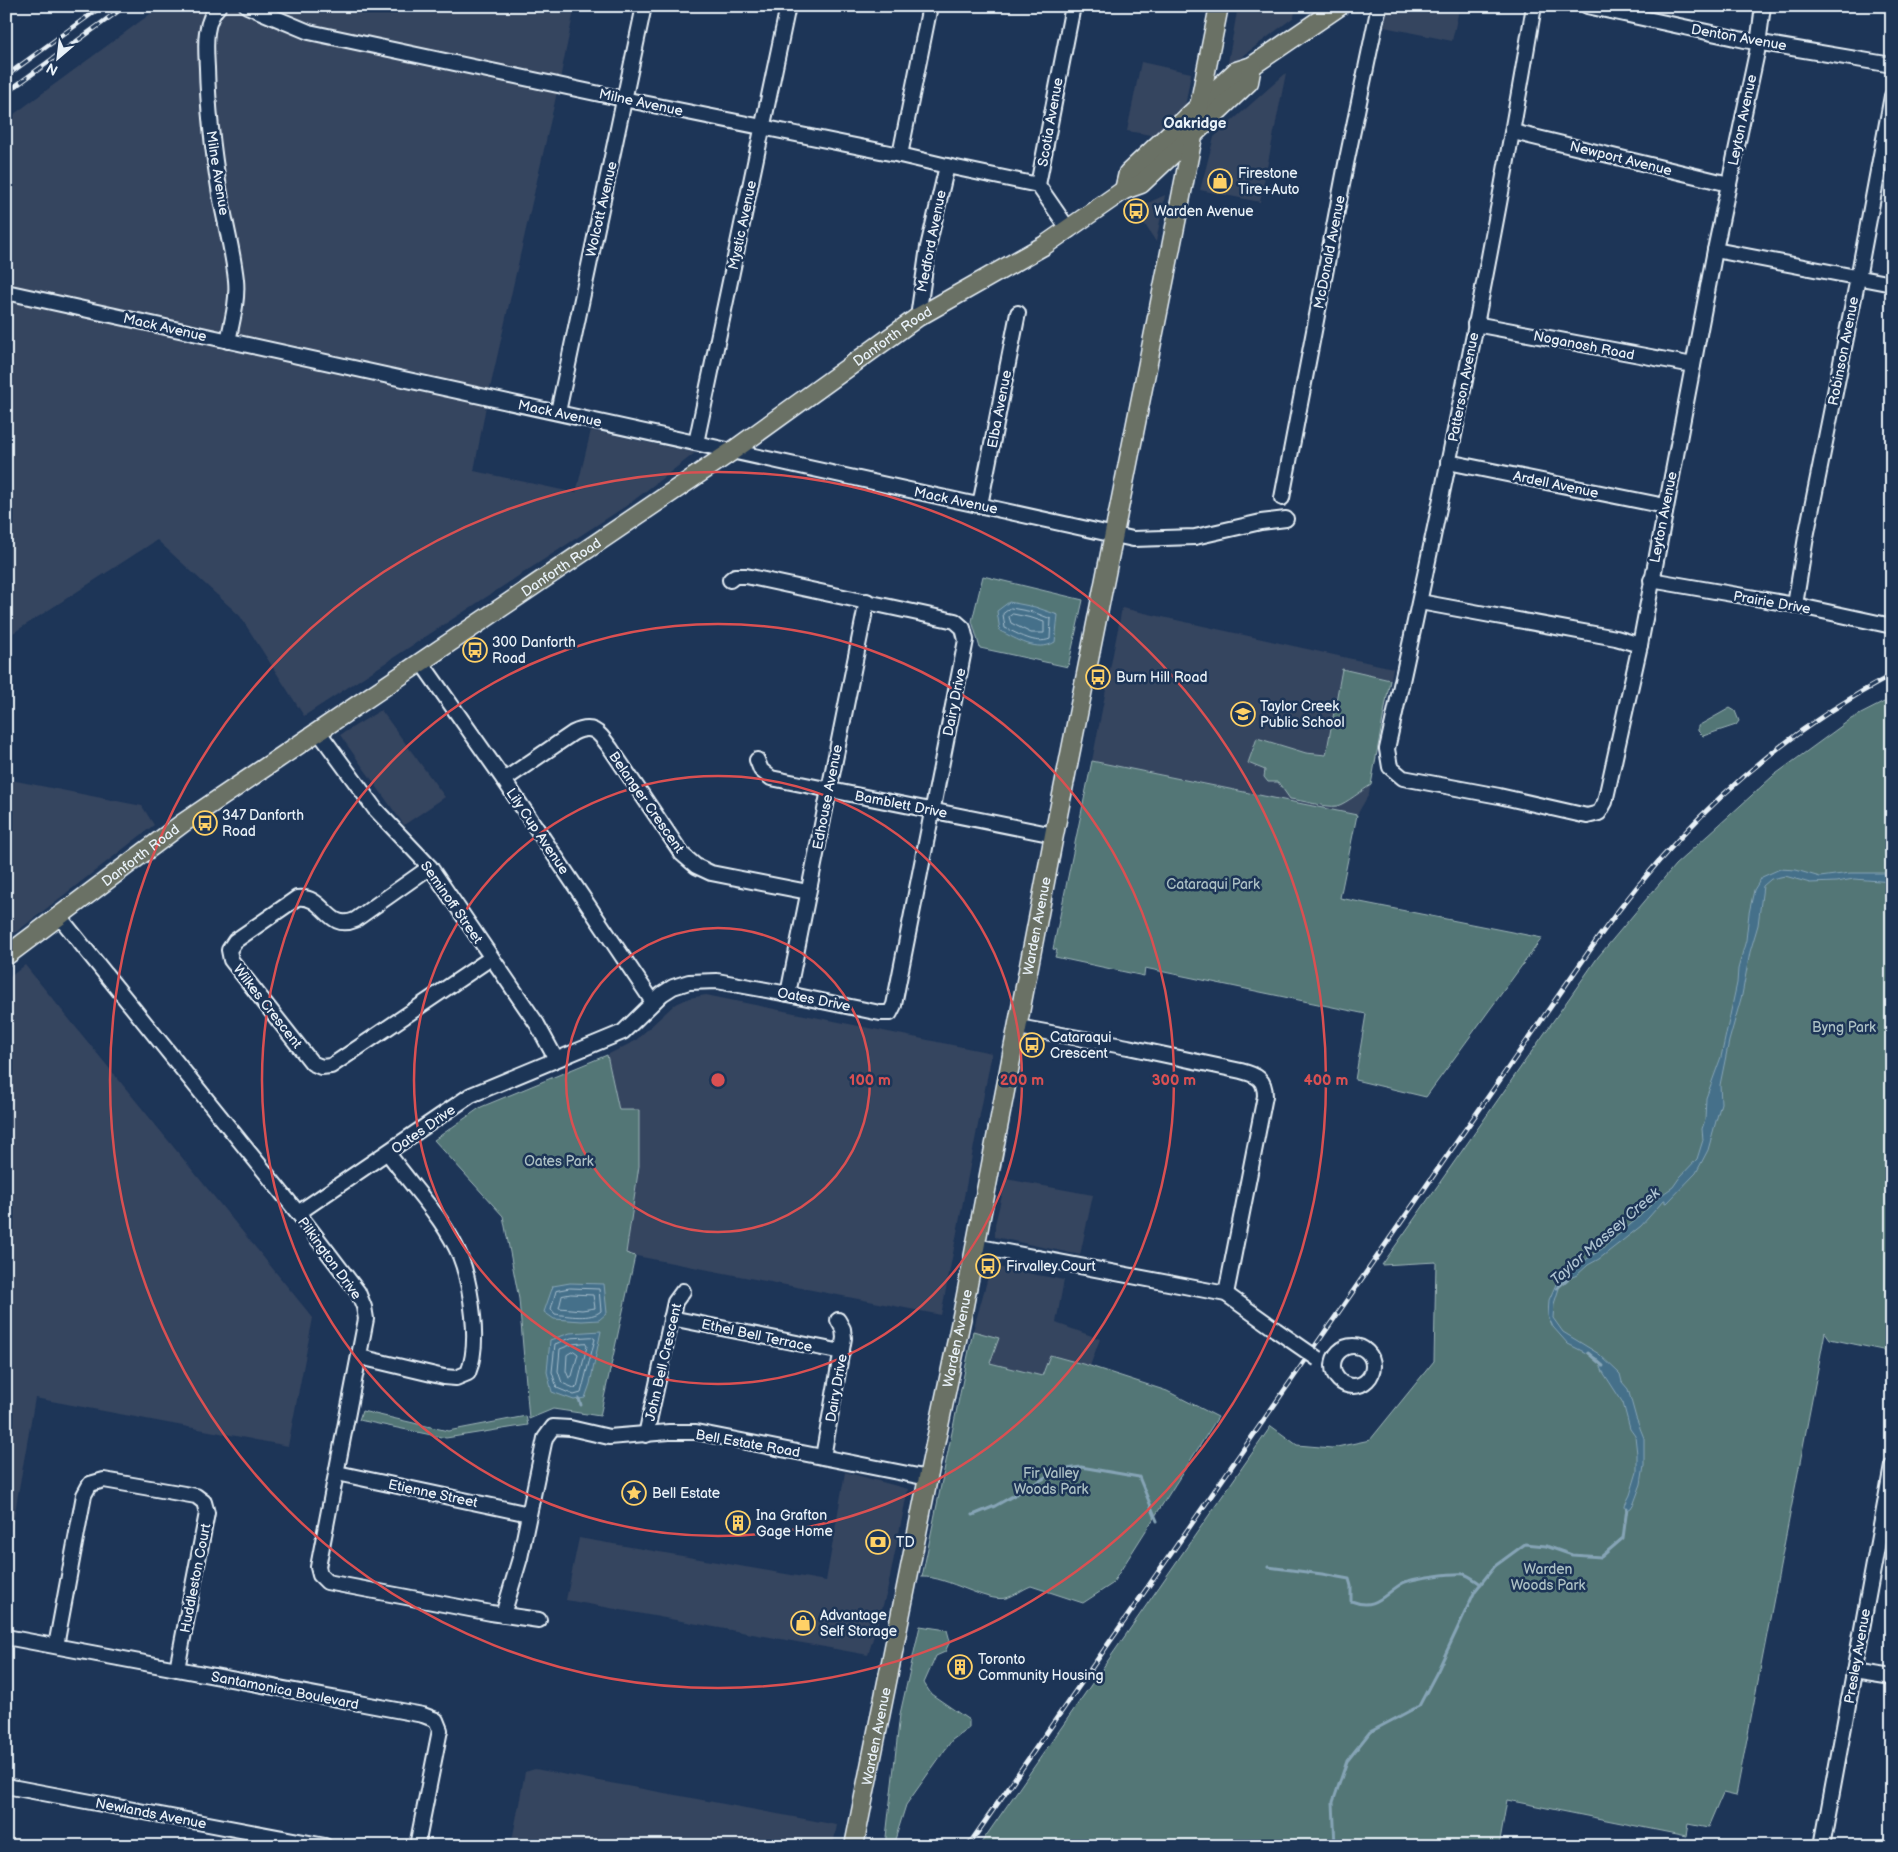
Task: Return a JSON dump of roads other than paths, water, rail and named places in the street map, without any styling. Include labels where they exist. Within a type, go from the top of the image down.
[{"type":"main road","name":"Warden Avenue","points":[[854,1846],[975,1246],[1054,835],[1218,6]]},
{"type":"main road","points":[[1124,190],[1128,173],[1236,71],[1252,66],[1340,6]]},
{"type":"main road","name":"Danforth Road","points":[[6,956],[182,823],[730,452],[918,317],[1045,245],[1124,190],[1142,184],[1249,82],[1252,66]]},
{"type":"street","name":"Milne Avenue","points":[[219,6],[211,17],[206,38],[207,82],[211,133],[236,282],[234,311],[228,341]]},
{"type":"street","name":"Milne Avenue","points":[[247,6],[309,32],[762,128],[900,154],[1038,185]]},
{"type":"street","name":"Wolcott Avenue","points":[[558,412],[592,248],[626,99],[644,6]]},
{"type":"street","name":"Mystic Avenue","points":[[696,443],[788,6]]},
{"type":"street","points":[[900,154],[930,6]]},
{"type":"street","name":"Scotia Avenue","points":[[1069,230],[1038,185],[1073,6]]},
{"type":"street","name":"McDonald Avenue","points":[[1282,498],[1346,164],[1379,6]]},
{"type":"street","name":"Patterson Avenue","points":[[1390,767],[1387,749],[1420,602],[1448,462],[1512,132],[1534,6]]},
{"type":"street","name":"Denton Avenue","points":[[1587,6],[1758,42],[1892,65]]},
{"type":"street","name":"Leyton Avenue","points":[[1390,767],[1403,778],[1500,796],[1587,816],[1599,813],[1606,802],[1640,645],[1715,250],[1758,42],[1763,6]]},
{"type":"street","name":"Robinson Avenue","points":[[1795,605],[1806,537],[1892,96]]},
{"type":"street","name":"Newport Avenue","points":[[1512,132],[1729,184]]},
{"type":"street","name":"Medford Avenue","points":[[918,317],[928,247],[947,166]]},
{"type":"street","points":[[1715,250],[1892,284]]},
{"type":"street","name":"Mack Avenue","points":[[6,292],[558,412],[730,452],[1114,534]]},
{"type":"street","name":"Elba Avenue","points":[[980,505],[1018,313]]},
{"type":"street","name":"Noganosh Road","points":[[1475,324],[1693,366]]},
{"type":"street","name":"Ardell Avenue","points":[[1448,462],[1666,506]]},
{"type":"street","points":[[1114,534],[1133,539],[1195,537],[1261,522],[1286,519]]},
{"type":"street","name":"Dairy Drive","points":[[730,580],[735,576],[746,576],[954,621],[963,628],[966,640],[894,1005],[890,1013]]},
{"type":"street","name":"Prairie Drive","points":[[1651,580],[1795,605],[1892,626]]},
{"type":"street","name":"Edhouse Avenue","points":[[788,994],[867,601]]},
{"type":"street","points":[[1420,602],[1616,638],[1640,645]]},
{"type":"street","name":"Lily Cup Avenue","points":[[422,662],[654,1002]]},
{"type":"street","name":"Belanger Crescent","points":[[504,780],[573,733],[582,728],[591,728],[601,736],[611,749],[682,854],[696,866],[711,873],[808,892]]},
{"type":"street","name":"Seminoff Street","points":[[318,731],[375,809],[430,867],[537,1024],[556,1058]]},
{"type":"street","name":"Bamblett Drive","points":[[757,760],[761,770],[771,778],[933,809],[1054,835]]},
{"type":"street","name":"Wilkes Crescent","points":[[430,867],[355,920],[349,922],[340,922],[332,918],[314,900],[306,896],[297,898],[235,941],[229,950],[231,960],[312,1063],[321,1067],[331,1066],[491,958]]},
{"type":"street","name":"Pilkington Drive","points":[[58,916],[298,1213],[358,1292],[364,1307],[366,1319],[360,1357],[318,1567],[320,1575],[327,1582],[539,1620]]},
{"type":"street","name":"Oates Drive","points":[[298,1213],[471,1095],[556,1058],[623,1032],[654,1002],[673,987],[689,982],[717,982],[880,1013],[890,1013]]},
{"type":"street","points":[[1018,1027],[1128,1047],[1253,1073],[1261,1079],[1265,1088],[1265,1096],[1226,1294]]},
{"type":"street","points":[[360,1357],[444,1377],[456,1378],[468,1373],[472,1362],[474,1324],[470,1287],[460,1256],[446,1229],[388,1153]]},
{"type":"street","points":[[975,1246],[1226,1294],[1332,1369]]},
{"type":"street","name":"John Bell Crescent","points":[[646,1435],[675,1302],[683,1291]]},
{"type":"street","name":"Ethel Bell Terrace","points":[[671,1318],[842,1352]]},
{"type":"street","name":"Dairy Drive","points":[[823,1457],[844,1338],[843,1329],[838,1320]]},
{"type":"street","name":"Bell Estate Road","points":[[503,1615],[520,1558],[545,1438],[553,1428],[570,1428],[610,1437],[669,1432],[696,1432],[928,1478]]},
{"type":"street","name":"Presley Avenue","points":[[1822,1846],[1892,1466]]},
{"type":"street","name":"Etienne Street","points":[[337,1473],[529,1514]]},
{"type":"street","name":"Huddleston Court","points":[[56,1646],[84,1495],[90,1484],[104,1480],[196,1496],[204,1502],[208,1513],[177,1668]]},
{"type":"street","name":"Santamonica Boulevard","points":[[6,1637],[177,1668],[424,1716],[436,1720],[440,1730],[417,1846]]},
{"type":"street","points":[[1854,1671],[1892,1677]]},
{"type":"street","name":"Newlands Avenue","points":[[6,1786],[325,1846]]},
{"type":"water","points":[[1009,602],[1035,607],[1058,615],[1055,642],[1041,646],[1027,644],[1000,631],[997,611]]},
{"type":"water","points":[[1780,869],[1796,870],[1820,877],[1850,873],[1892,873],[1892,882],[1854,879],[1810,883],[1785,876],[1771,879],[1763,886],[1758,925],[1750,952],[1742,995],[1729,1041],[1720,1085],[1721,1103],[1708,1150],[1696,1173],[1668,1202],[1665,1203],[1664,1200],[1641,1226],[1599,1259],[1588,1265],[1577,1275],[1561,1282],[1554,1304],[1553,1318],[1563,1332],[1599,1354],[1620,1374],[1622,1382],[1628,1389],[1644,1438],[1644,1465],[1641,1484],[1634,1503],[1626,1511],[1625,1505],[1637,1472],[1637,1454],[1635,1436],[1630,1429],[1623,1403],[1603,1372],[1598,1359],[1568,1344],[1553,1327],[1548,1316],[1549,1300],[1557,1282],[1565,1274],[1603,1248],[1637,1219],[1660,1196],[1673,1187],[1697,1159],[1703,1140],[1702,1129],[1705,1120],[1706,1098],[1721,1057],[1737,983],[1738,969],[1746,940],[1754,890],[1762,877]]},
{"type":"water","points":[[570,1283],[604,1284],[607,1313],[599,1320],[582,1321],[554,1319],[544,1312],[553,1286]]},
{"type":"water","points":[[601,1331],[590,1384],[585,1398],[574,1400],[552,1392],[547,1372],[550,1340],[570,1333]]},
{"type":"waterway","name":"Taylor Massey Creek","points":[[1557,1288],[1571,1276]]},
{"type":"waterway","name":"Taylor Massey Creek","points":[[1588,1353],[1603,1366]]},
{"type":"waterway","points":[[579,1399],[581,1405]]},
{"type":"waterway","points":[[973,1515],[995,1506],[1059,1470],[1081,1467],[1139,1477],[1157,1521]]},
{"type":"waterway","name":"Taylor Massey Creek","points":[[1335,1846],[1333,1802],[1347,1761],[1370,1732],[1419,1706],[1475,1591],[1495,1566],[1525,1544],[1546,1546],[1572,1555],[1601,1557],[1623,1538],[1627,1508]]},
{"type":"waterway","points":[[1268,1567],[1349,1579],[1351,1601],[1360,1604],[1374,1603],[1403,1583],[1424,1578],[1464,1574],[1481,1584]]},
{"type":"railway","points":[[6,76],[102,6]]},
{"type":"railway","points":[[6,93],[125,6]]},
{"type":"railway","points":[[968,1846],[1599,937],[1629,897],[1694,823],[1730,789],[1807,727],[1892,675]]},
{"type":"place","name":"Firestone Tire+Auto","points":[[1220,181]]},
{"type":"place","name":"Warden Avenue","points":[[1136,211]]},
{"type":"place","name":"300 Danforth Road","points":[[475,650]]},
{"type":"place","name":"Burn Hill Road","points":[[1098,677]]},
{"type":"place","name":"Taylor Creek Public School","points":[[1243,714]]},
{"type":"place","name":"347 Danforth Road","points":[[205,823]]},
{"type":"place","name":"Cataraqui Crescent","points":[[1032,1045]]},
{"type":"place","name":"Firvalley Court","points":[[988,1266]]},
{"type":"place","name":"Bell Estate","points":[[634,1493]]},
{"type":"place","name":"Ina Grafton Gage Home","points":[[738,1523]]},
{"type":"place","name":"TD","points":[[878,1542]]},
{"type":"place","name":"Advantage Self Storage","points":[[803,1623]]},
{"type":"place","name":"Toronto Community Housing","points":[[960,1667]]},
{"type":"district","name":"Oakridge","points":[[1195,123]]},
{"type":"park label","name":"Cataraqui Park","points":[[1213,884]]},
{"type":"park label","name":"Byng Park","points":[[1844,1027]]},
{"type":"park label","name":"Oates Park","points":[[559,1161]]},
{"type":"park label","name":"Fir Valley Woods Park","points":[[1051,1482]]},
{"type":"park label","name":"Warden Woods Park","points":[[1548,1578]]}]
